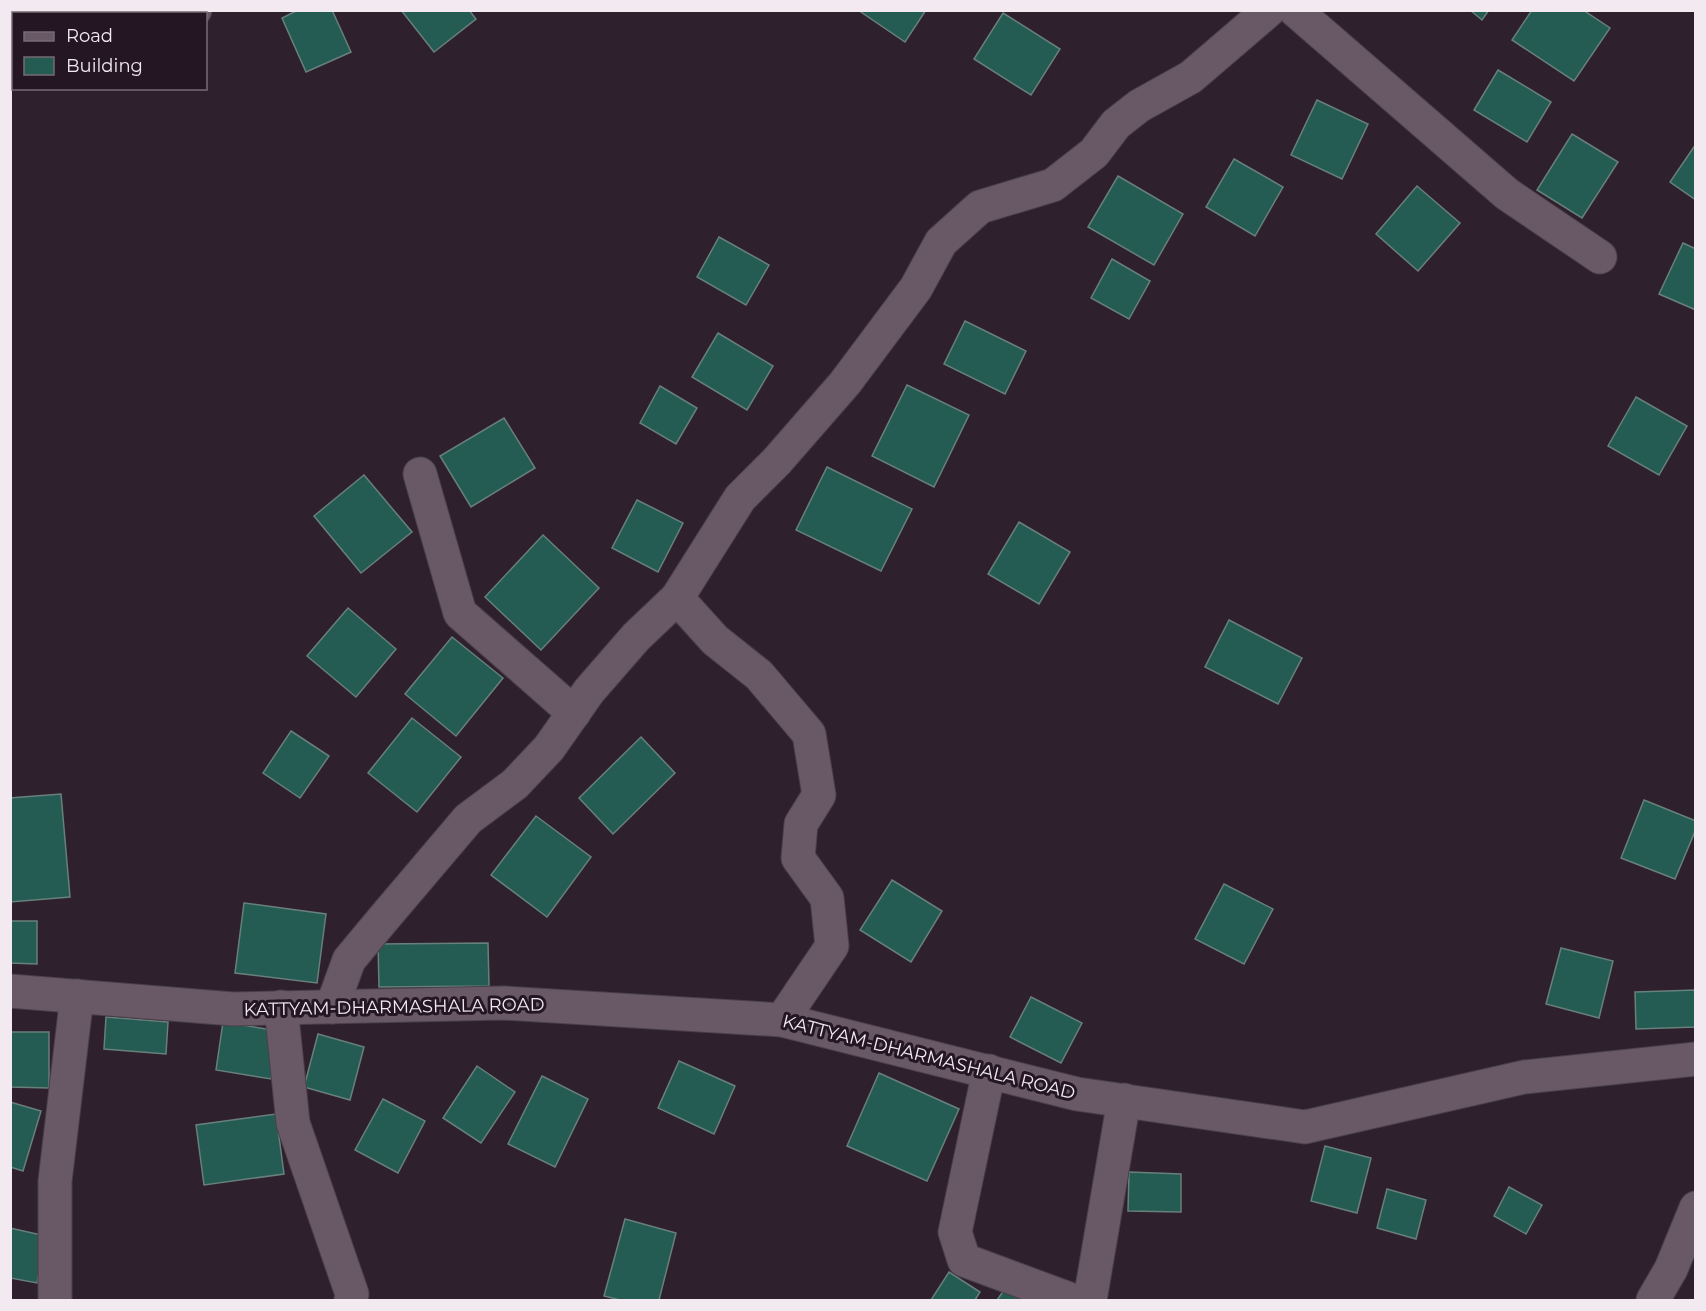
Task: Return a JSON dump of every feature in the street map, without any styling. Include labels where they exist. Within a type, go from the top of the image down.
[{"type":"street","points":[[332,1007],[349,960],[468,819],[515,784],[549,748],[574,713],[636,637],[677,598],[740,498],[777,461],[845,382],[916,288],[940,242],[980,207],[1053,185],[1094,153],[1116,124],[1139,106],[1191,77],[1269,10]]},
{"type":"street","points":[[1295,10],[1507,195],[1600,257]]},
{"type":"street","points":[[420,474],[460,613],[574,713]]},
{"type":"street","points":[[677,598],[715,640],[759,675],[809,734],[819,795],[801,824],[798,858],[827,898],[832,946],[782,1020]]},
{"type":"street","name":"KATTYAM-DHARMASHALA ROAD","points":[[10,991],[233,1009],[504,1002],[782,1020],[1077,1094],[1305,1127],[1524,1077],[1695,1059]]},
{"type":"street","points":[[55,1300],[55,1181],[77,996]]},
{"type":"street","points":[[281,1007],[293,1123],[352,1294],[351,1300]]},
{"type":"street","points":[[989,1071],[955,1232],[964,1260],[1072,1300]]},
{"type":"street","points":[[1090,1300],[1124,1100]]},
{"type":"street","points":[[1653,1300],[1671,1269],[1695,1209]]},
{"type":"building","points":[[298,10],[332,10],[351,52],[306,72],[282,18]]},
{"type":"building","points":[[401,10],[469,10],[476,19],[434,52]]},
{"type":"building","points":[[858,10],[926,10],[905,42]]},
{"type":"building","points":[[1470,10],[1489,10],[1482,20]]},
{"type":"building","points":[[1532,10],[1583,10],[1610,28],[1574,81],[1512,40]]},
{"type":"building","points":[[1003,13],[1060,49],[1031,95],[974,59]]},
{"type":"building","points":[[1498,70],[1551,102],[1527,142],[1474,110]]},
{"type":"building","points":[[1317,100],[1368,124],[1342,179],[1291,155]]},
{"type":"building","points":[[1572,134],[1618,162],[1582,218],[1537,190]]},
{"type":"building","points":[[1696,144],[1696,200],[1670,182]]},
{"type":"building","points":[[1234,159],[1283,187],[1255,236],[1206,207]]},
{"type":"building","points":[[1118,176],[1183,214],[1154,265],[1088,227]]},
{"type":"building","points":[[1417,186],[1460,223],[1418,271],[1376,234]]},
{"type":"building","points":[[719,237],[769,265],[746,305],[697,277]]},
{"type":"building","points":[[1683,243],[1696,249],[1696,310],[1659,294]]},
{"type":"building","points":[[1112,259],[1150,281],[1129,319],[1091,298]]},
{"type":"building","points":[[965,321],[1026,351],[1005,394],[944,364]]},
{"type":"building","points":[[718,333],[773,366],[747,410],[692,377]]},
{"type":"building","points":[[907,385],[969,415],[934,487],[872,456]]},
{"type":"building","points":[[660,386],[697,408],[676,444],[640,423]]},
{"type":"building","points":[[1636,397],[1687,426],[1659,475],[1608,446]]},
{"type":"building","points":[[504,418],[535,468],[471,507],[440,456]]},
{"type":"building","points":[[827,467],[912,509],[881,571],[796,530]]},
{"type":"building","points":[[364,475],[412,532],[361,573],[314,516]]},
{"type":"building","points":[[637,500],[683,523],[658,572],[612,548]]},
{"type":"building","points":[[1019,522],[1070,552],[1039,604],[988,574]]},
{"type":"building","points":[[543,535],[599,588],[541,650],[485,597]]},
{"type":"building","points":[[348,608],[396,649],[356,697],[307,656]]},
{"type":"building","points":[[1229,620],[1302,658],[1278,704],[1205,667]]},
{"type":"building","points":[[452,637],[503,678],[456,736],[405,694]]},
{"type":"building","points":[[412,718],[461,757],[417,812],[368,773]]},
{"type":"building","points":[[291,731],[329,756],[300,798],[263,773]]},
{"type":"building","points":[[641,737],[675,773],[613,834],[579,798]]},
{"type":"building","points":[[61,794],[70,897],[10,902],[10,798]]},
{"type":"building","points":[[1644,800],[1696,821],[1696,829],[1675,879],[1621,858]]},
{"type":"building","points":[[536,816],[591,857],[547,917],[491,875]]},
{"type":"building","points":[[892,880],[942,911],[911,962],[860,930]]},
{"type":"building","points":[[1224,884],[1273,909],[1244,964],[1195,939]]},
{"type":"building","points":[[244,903],[326,914],[317,983],[235,973]]},
{"type":"building","points":[[10,921],[37,921],[37,964],[10,963]]},
{"type":"building","points":[[488,943],[489,986],[379,987],[378,944]]},
{"type":"building","points":[[1561,948],[1613,961],[1599,1018],[1546,1004]]},
{"type":"building","points":[[1696,990],[1696,1027],[1636,1029],[1635,992]]},
{"type":"building","points":[[1031,997],[1082,1023],[1061,1063],[1010,1037]]},
{"type":"building","points":[[106,1017],[168,1022],[166,1054],[104,1049]]},
{"type":"building","points":[[223,1022],[279,1031],[271,1079],[216,1070]]},
{"type":"building","points":[[10,1032],[49,1032],[49,1088],[10,1087]]},
{"type":"building","points":[[318,1034],[364,1047],[350,1100],[304,1087]]},
{"type":"building","points":[[679,1061],[735,1086],[714,1134],[658,1108]]},
{"type":"building","points":[[477,1066],[515,1092],[481,1143],[443,1118]]},
{"type":"building","points":[[879,1073],[959,1109],[927,1181],[847,1146]]},
{"type":"building","points":[[542,1076],[588,1099],[555,1167],[508,1144]]},
{"type":"building","points":[[383,1099],[425,1121],[398,1173],[355,1150]]},
{"type":"building","points":[[10,1102],[41,1111],[23,1171],[10,1167]]},
{"type":"building","points":[[276,1114],[284,1174],[204,1185],[196,1125]]},
{"type":"building","points":[[1325,1146],[1371,1158],[1357,1213],[1311,1201]]},
{"type":"building","points":[[1129,1172],[1181,1174],[1181,1212],[1128,1211]]},
{"type":"building","points":[[1509,1187],[1542,1205],[1526,1234],[1494,1216]]},
{"type":"building","points":[[1387,1189],[1426,1200],[1416,1239],[1377,1228]]},
{"type":"building","points":[[625,1219],[676,1233],[659,1300],[620,1300],[604,1296]]},
{"type":"building","points":[[10,1228],[46,1236],[37,1283],[10,1278]]},
{"type":"building","points":[[949,1272],[980,1292],[975,1300],[931,1300]]},
{"type":"building","points":[[1007,1286],[1029,1300],[997,1300]]}]
